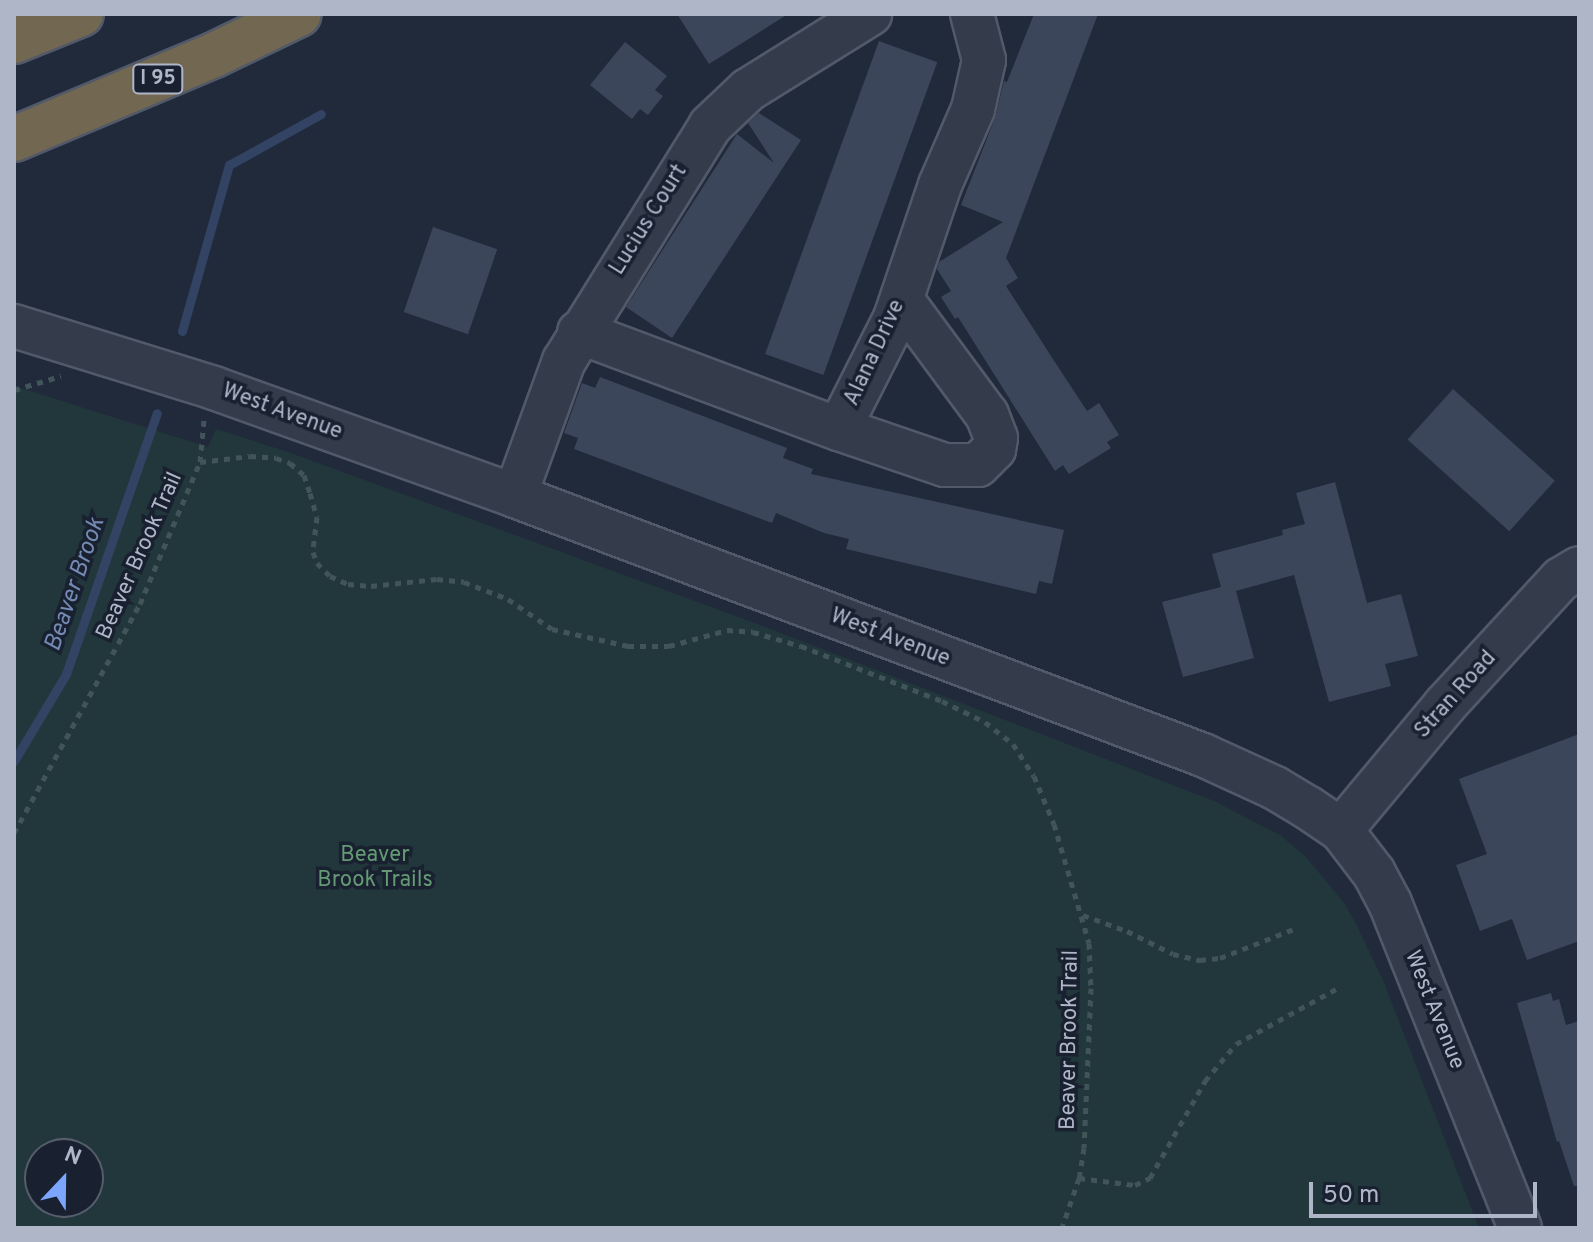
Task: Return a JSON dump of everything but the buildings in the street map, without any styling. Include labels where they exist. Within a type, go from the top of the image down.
[{"type":"highway","points":[[14,41],[81,14]]},
{"type":"highway","name":"I 95","points":[[14,139],[150,83],[299,14]]},
{"type":"street","name":"Lucius Court","points":[[515,496],[551,390],[579,332],[710,126],[748,90],[870,14]]},
{"type":"street","name":"Alana Drive","points":[[579,332],[839,429],[902,300],[940,185],[981,83],[984,60],[972,14]]},
{"type":"street","points":[[839,429],[945,465],[978,465],[994,449],[996,438],[987,415],[902,300]]},
{"type":"street","name":"West Avenue","points":[[14,326],[214,388],[515,496],[1203,755],[1275,788],[1341,830],[1374,873],[1406,939],[1520,1228]]},
{"type":"street","name":"Stran Road","points":[[1341,830],[1445,705],[1561,579],[1579,568]]},
{"type":"path","name":"Beaver Brook Trail","points":[[14,833],[140,604],[200,462],[231,456],[276,458],[304,475],[317,517],[313,552],[317,563],[330,576],[348,584],[371,586],[437,579],[464,582],[508,599],[552,629],[628,646],[669,646],[727,630],[753,632],[815,651],[942,701],[985,722],[1013,744],[1034,776],[1054,824],[1089,943],[1091,988],[1087,1104],[1079,1178],[1062,1228]]},
{"type":"path","points":[[1082,915],[1127,931],[1173,954],[1200,960],[1220,958],[1294,929]]},
{"type":"path","points":[[1079,1178],[1135,1185],[1150,1178],[1205,1081],[1236,1044],[1336,989]]},
{"type":"green space","name":"Beaver Brook Trails","points":[[14,386],[208,447],[216,429],[288,452],[752,622],[1214,801],[1280,835],[1306,857],[1345,904],[1356,924],[1383,980],[1479,1228],[14,1228]]},
{"type":"waterway","name":"Beaver Brook","points":[[182,331],[229,165],[321,114]]},
{"type":"waterway","name":"Beaver Brook","points":[[14,761],[66,674],[157,413]]}]
